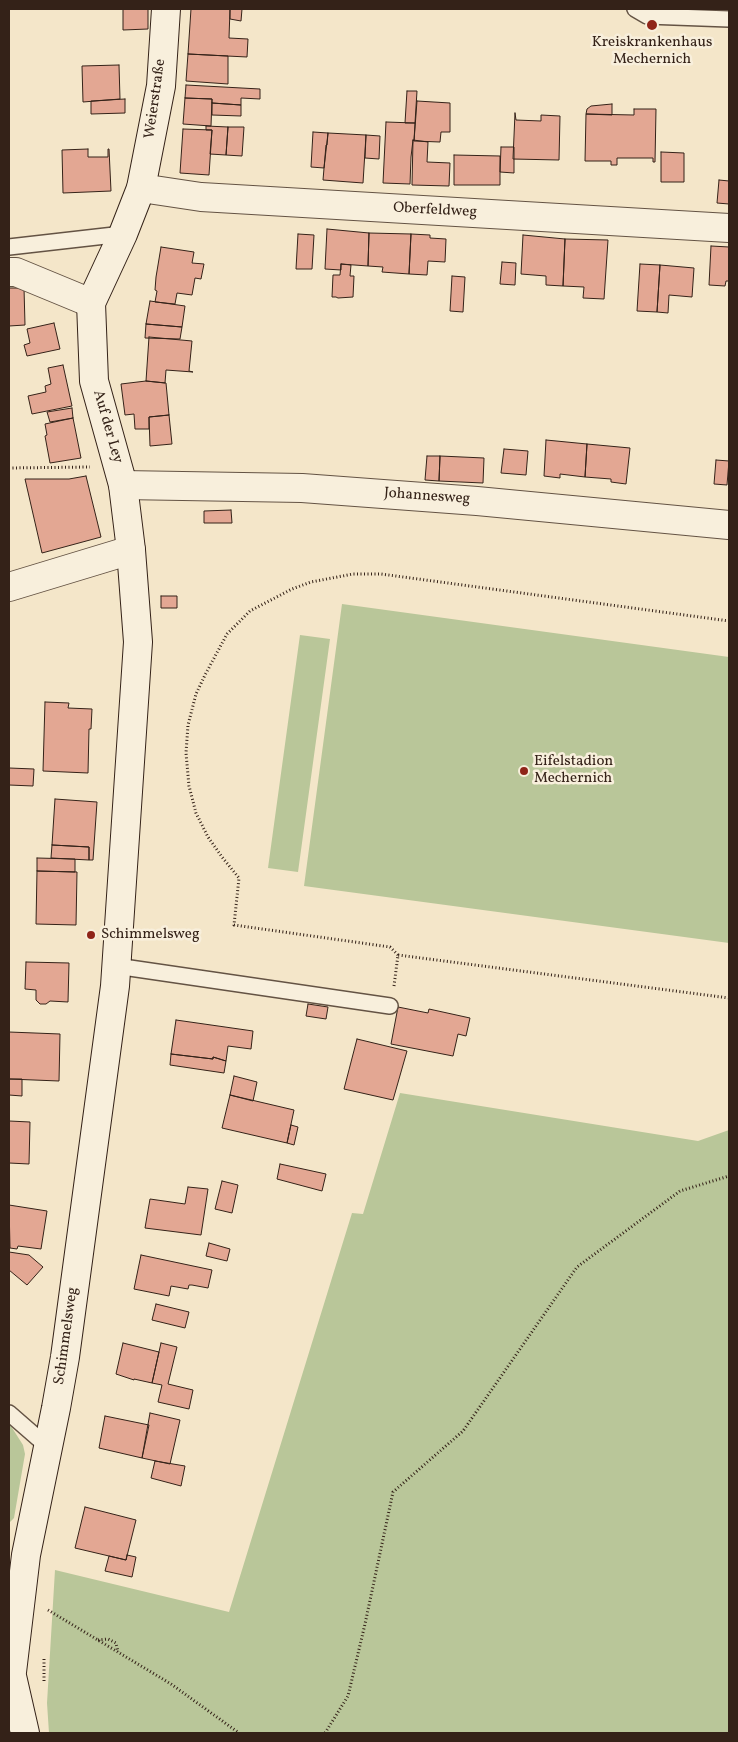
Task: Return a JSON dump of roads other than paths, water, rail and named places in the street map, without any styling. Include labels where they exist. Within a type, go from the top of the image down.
[{"type":"street","name":"Weierstraße","points":[[141,188],[161,86],[166,9]]},
{"type":"street","name":"Oberfeldweg","points":[[141,188],[200,197],[729,228]]},
{"type":"street","name":"Auf der Ley","points":[[131,550],[120,475],[94,381],[91,303],[123,234],[141,188]]},
{"type":"street","points":[[9,272],[16,272],[91,303]]},
{"type":"street","name":"Johannesweg","points":[[120,475],[477,501],[729,525]]},
{"type":"street","points":[[9,587],[131,550]]},
{"type":"street","name":"Schimmelsweg","points":[[25,1733],[10,1684],[26,1555],[65,1357],[113,1005],[138,642],[131,550]]},
{"type":"lane","points":[[635,9],[648,16],[729,19]]},
{"type":"lane","points":[[9,247],[123,234]]},
{"type":"lane","points":[[116,966],[390,1006]]},
{"type":"lane","points":[[9,1413],[48,1447]]},
{"type":"place","name":"Kreiskrankenhaus Mechernich","points":[[652,25]]},
{"type":"place","name":"Eifelstadion Mechernich","points":[[524,771]]},
{"type":"place","name":"Schimmelsweg","points":[[91,935]]}]
